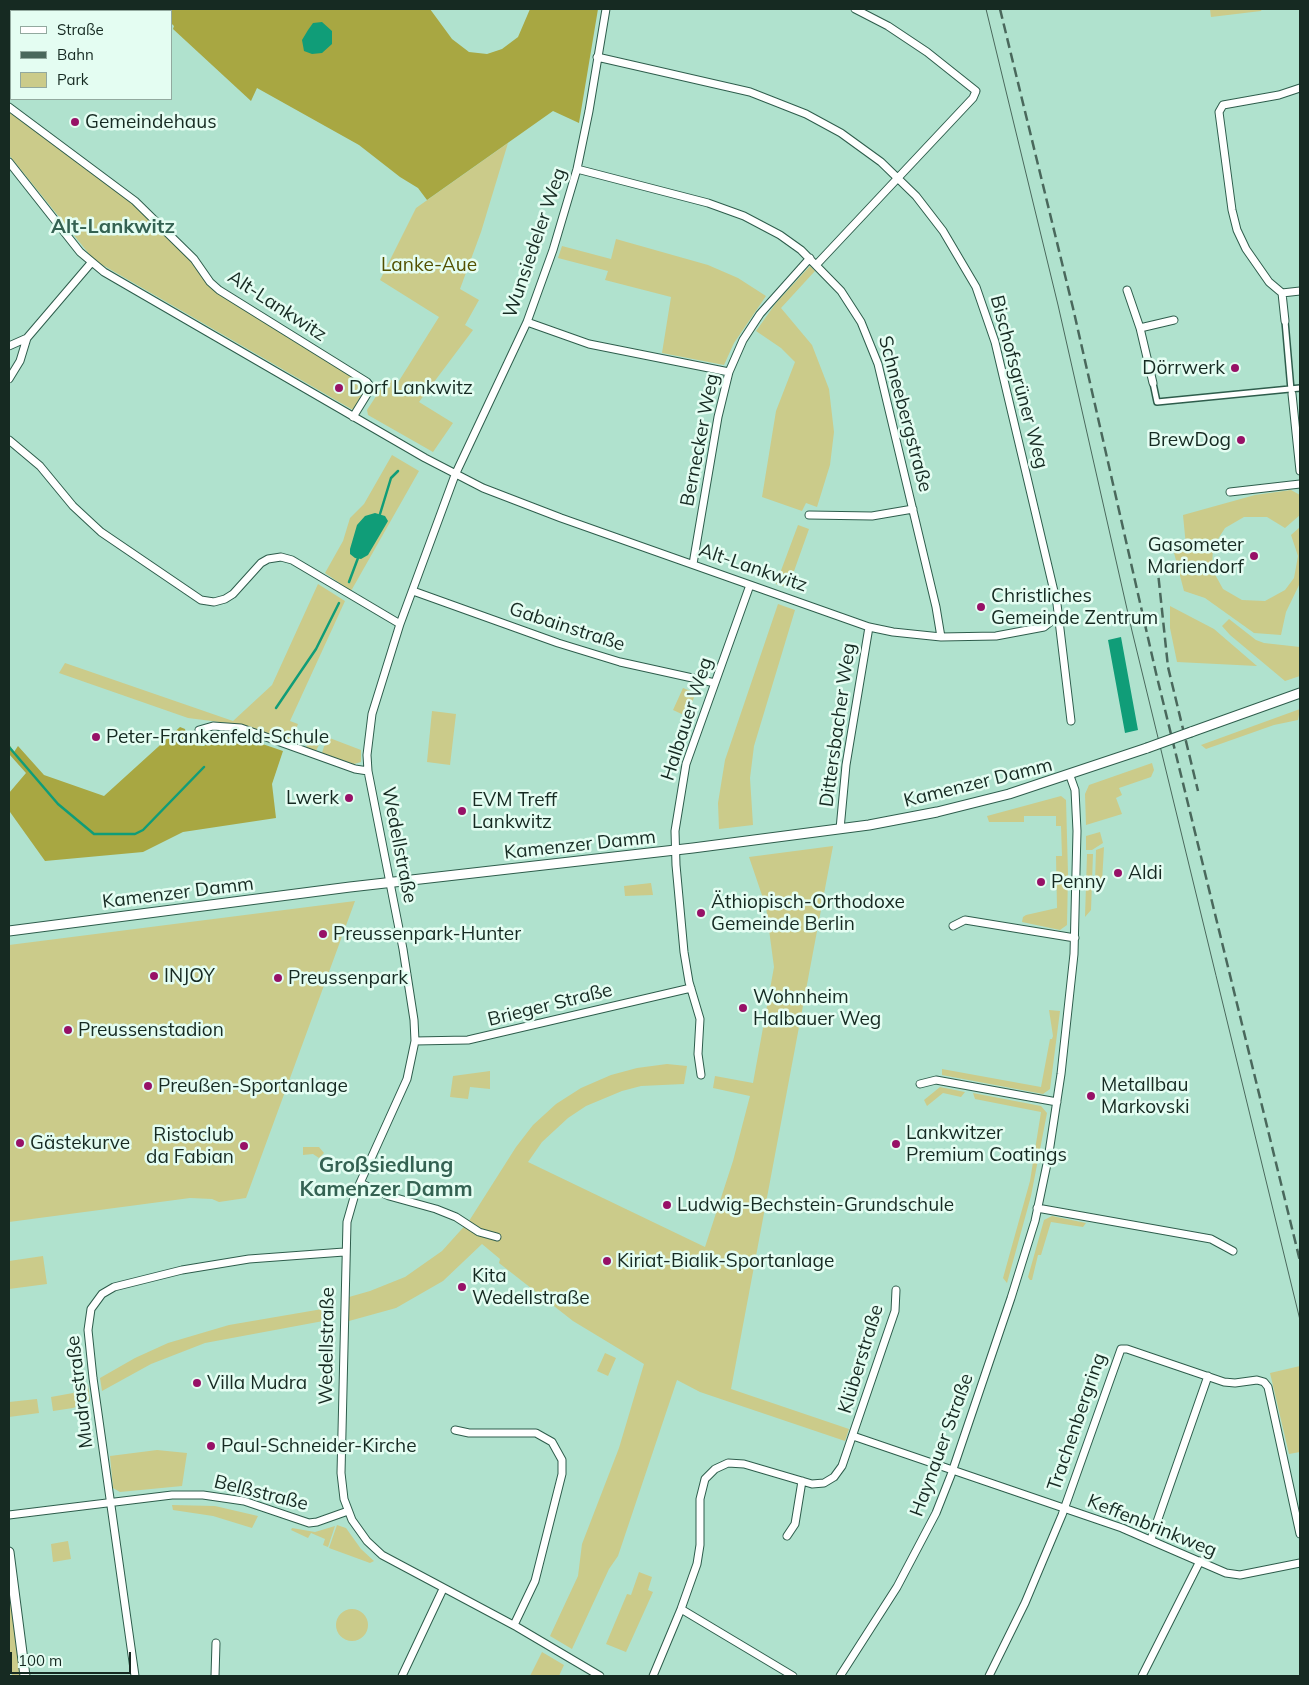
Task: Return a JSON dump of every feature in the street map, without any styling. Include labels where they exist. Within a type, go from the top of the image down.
[{"type":"main road","name":"Kamenzer Damm","points":[[9,930],[391,882],[675,850],[840,829],[962,807],[1070,776],[1300,692]]},
{"type":"main road","points":[[9,1552],[25,1676]]},
{"type":"street","name":"Wunsiedeler Weg","points":[[455,475],[527,322],[554,250],[577,169],[606,9]]},
{"type":"street","points":[[817,264],[973,98],[976,92],[928,52],[888,26],[855,9]]},
{"type":"street","name":"Bischofsgrüner Weg","points":[[597,57],[736,88],[776,101],[806,114],[841,133],[898,177],[928,210],[943,231],[972,280],[984,308],[995,342],[1039,525],[1058,616]]},
{"type":"street","points":[[1300,88],[1279,95],[1223,105],[1220,112],[1231,204],[1237,230],[1246,249],[1269,282],[1282,293],[1300,471]]},
{"type":"street","name":"Alt-Lankwitz","points":[[9,107],[135,201],[194,258],[210,282],[219,290],[367,382],[370,386],[369,391],[353,417]]},
{"type":"street","name":"Alt-Lankwitz","points":[[9,162],[11,171],[77,249],[91,263],[116,280],[455,475],[508,499],[870,627],[909,635],[941,637],[1012,634],[1044,627],[1058,616]]},
{"type":"street","name":"Schneebergstraße","points":[[577,169],[725,208],[766,227],[817,264],[847,299],[861,322],[875,354],[936,606],[941,637]]},
{"type":"street","name":"Bernecker Weg","points":[[693,564],[718,417],[728,372],[743,340],[760,314],[810,258]]},
{"type":"street","points":[[9,379],[20,360],[27,338],[91,263]]},
{"type":"street","points":[[1127,290],[1140,328],[1157,402],[1292,391],[1300,388]]},
{"type":"street","points":[[1282,293],[1300,291]]},
{"type":"street","points":[[1140,328],[1174,320]]},
{"type":"street","points":[[527,322],[589,344],[728,372]]},
{"type":"street","points":[[9,346],[27,338]]},
{"type":"street","points":[[9,440],[40,466],[73,506],[102,532],[201,600],[214,602],[225,599],[233,594],[261,563],[268,559],[281,557],[292,560],[400,624]]},
{"type":"street","name":"Wedellstraße","points":[[348,1511],[340,1473],[344,1252],[347,1222],[360,1183],[407,1078],[415,1041],[414,1020],[391,882],[368,771],[368,750],[372,714],[400,624],[455,475]]},
{"type":"street","points":[[1230,492],[1300,484]]},
{"type":"street","points":[[809,515],[872,516],[913,509]]},
{"type":"street","name":"Halbauer Weg","points":[[702,1074],[698,1054],[700,1020],[691,988],[681,921],[675,831],[684,772],[750,585]]},
{"type":"street","name":"Gabainstraße","points":[[413,591],[620,662],[715,683]]},
{"type":"street","points":[[1058,616],[1071,720]]},
{"type":"street","name":"Dittersbacher Weg","points":[[840,829],[846,765],[870,627]]},
{"type":"street","name":"Wedellstraße","points":[[199,730],[213,726],[241,728],[355,769],[368,771]]},
{"type":"street","name":"Haynauer Straße","points":[[840,1676],[913,1558],[932,1522],[953,1470],[1015,1287],[1038,1208],[1057,1102],[1066,1037],[1075,938],[1077,831],[1075,790],[1070,776]]},
{"type":"street","points":[[953,926],[966,920],[1075,938]]},
{"type":"street","name":"Brieger Straße","points":[[415,1041],[444,1042],[468,1040],[691,988]]},
{"type":"street","points":[[920,1084],[936,1080],[1057,1102]]},
{"type":"street","points":[[360,1183],[398,1199],[436,1209],[456,1217],[479,1232],[497,1237]]},
{"type":"street","points":[[1038,1208],[1211,1240],[1233,1251]]},
{"type":"street","name":"Mudrastraße","points":[[135,1676],[88,1330],[88,1318],[97,1299],[114,1287],[182,1270],[249,1259],[344,1252]]},
{"type":"street","name":"Klüberstraße","points":[[653,1676],[681,1609],[698,1556],[700,1499],[705,1481],[710,1473],[721,1465],[735,1463],[802,1482],[818,1484],[834,1477],[842,1466],[896,1312],[896,1290]]},
{"type":"street","name":"Trachenbergring","points":[[989,1676],[1028,1594],[1064,1508],[1121,1349],[1127,1349],[1235,1384],[1257,1380],[1266,1384],[1300,1534]]},
{"type":"street","points":[[1151,1539],[1208,1376]]},
{"type":"street","points":[[455,1430],[469,1433],[536,1433],[552,1442],[562,1460],[562,1474],[535,1581],[514,1625]]},
{"type":"street","name":"Keffenbrinkweg","points":[[853,1436],[1151,1539],[1226,1573],[1240,1575],[1300,1563]]},
{"type":"street","points":[[787,1536],[795,1524],[802,1482]]},
{"type":"street","name":"Belßstraße","points":[[9,1515],[172,1495],[203,1495],[244,1502],[309,1522],[348,1511]]},
{"type":"street","points":[[348,1511],[361,1533],[382,1555],[514,1625],[600,1676]]},
{"type":"street","points":[[1142,1676],[1200,1561]]},
{"type":"street","points":[[402,1676],[443,1589]]},
{"type":"street","points":[[681,1609],[793,1676]]},
{"type":"street","points":[[215,1676],[216,1644]]},
{"type":"green space","points":[[9,9],[160,10],[10,10],[9,25]]},
{"type":"green space","points":[[1210,9],[1262,9],[1261,11],[1211,17]]},
{"type":"green space","points":[[9,110],[128,199],[192,262],[206,282],[218,293],[357,380],[362,387],[362,394],[353,410],[94,260],[9,155]]},
{"type":"green space","name":"Lanke-Aue","points":[[508,143],[481,232],[460,289],[479,300],[465,325],[473,330],[419,402],[453,423],[433,452],[368,415],[367,410],[388,378],[397,384],[439,317],[380,280],[416,208]]},
{"type":"green space","points":[[616,239],[708,265],[738,278],[766,296],[734,343],[724,365],[662,353],[671,297],[605,280],[608,271],[558,258],[562,246],[611,259]]},
{"type":"green space","points":[[810,266],[815,271],[781,308],[812,345],[829,389],[834,432],[830,465],[817,507],[806,503],[802,511],[762,497],[776,411],[795,362],[781,348],[756,331],[776,303]]},
{"type":"green space","points":[[392,455],[419,471],[351,591],[325,573],[343,541],[350,518],[364,504]]},
{"type":"green space","points":[[1291,490],[1300,495],[1300,515],[1285,528],[1267,517],[1244,517],[1225,528],[1213,547],[1212,569],[1223,589],[1242,600],[1265,601],[1285,590],[1294,578],[1298,556],[1291,535],[1300,527],[1300,583],[1286,612],[1281,635],[1254,633],[1205,598],[1184,591],[1173,549],[1186,546],[1183,515],[1255,495]]},
{"type":"green space","points":[[798,525],[809,529],[788,588],[776,584]]},
{"type":"green space","points":[[318,584],[345,601],[290,721],[298,724],[291,742],[243,725],[188,718],[59,673],[65,663],[233,721],[272,685]]},
{"type":"green space","points":[[778,604],[795,610],[754,746],[750,778],[753,825],[719,829],[718,803],[725,760]]},
{"type":"green space","points":[[1170,606],[1214,629],[1257,666],[1177,662],[1170,628]]},
{"type":"green space","points":[[1229,619],[1256,640],[1264,643],[1300,647],[1300,676],[1285,681],[1230,635],[1222,626]]},
{"type":"green space","points":[[683,688],[696,693],[686,716],[673,710]]},
{"type":"green space","points":[[1300,709],[1298,720],[1274,725],[1206,749],[1201,745]]},
{"type":"green space","points":[[432,711],[456,714],[450,765],[427,762]]},
{"type":"green space","points":[[311,732],[323,736],[316,751],[306,748]]},
{"type":"green space","points":[[327,737],[361,750],[361,762],[354,764],[322,753]]},
{"type":"green space","points":[[1152,763],[1154,770],[1151,777],[1119,788],[1122,795],[1116,798],[1122,814],[1086,825],[1085,794],[1089,785]]},
{"type":"green space","points":[[1061,796],[1066,800],[1068,874],[1067,925],[1060,930],[1022,922],[1023,917],[1026,915],[1057,908],[1056,856],[1062,856],[1061,826],[1056,826],[1056,816],[1024,816],[1024,822],[989,822],[987,816]]},
{"type":"green space","points":[[1100,832],[1103,843],[1092,850],[1086,850],[1086,836]]},
{"type":"green space","points":[[833,846],[731,1389],[849,1429],[845,1441],[700,1392],[677,1380],[618,1556],[609,1569],[572,1649],[550,1636],[578,1576],[582,1544],[619,1448],[644,1364],[573,1321],[499,1263],[500,1259],[482,1244],[443,1281],[396,1308],[349,1321],[349,1297],[405,1277],[442,1251],[469,1221],[516,1147],[533,1125],[556,1104],[581,1088],[611,1075],[637,1068],[667,1064],[687,1066],[684,1084],[641,1086],[622,1091],[586,1106],[568,1118],[542,1142],[528,1162],[705,1247],[733,1161],[750,1096],[713,1088],[715,1076],[753,1083],[774,967],[766,907],[749,857]]},
{"type":"green space","points":[[1104,847],[1102,882],[1095,882],[1096,850]]},
{"type":"green space","points":[[1087,854],[1093,854],[1091,910],[1085,917]]},
{"type":"green space","points":[[651,883],[653,895],[625,896],[624,886]]},
{"type":"green space","name":"Preußen-Sportanlage","points":[[355,901],[246,1198],[219,1202],[212,1199],[190,1198],[9,1222],[9,945]]},
{"type":"green space","points":[[1049,1010],[1060,1011],[1050,1089],[1043,1094],[942,1075],[942,1069],[1041,1087],[1050,1039],[1053,1036]]},
{"type":"green space","points":[[490,1071],[490,1089],[470,1087],[468,1099],[450,1097],[453,1076]]},
{"type":"green space","points":[[940,1087],[965,1092],[961,1097],[943,1093],[927,1106],[924,1100]]},
{"type":"green space","points":[[973,1093],[1041,1106],[1047,1113],[1031,1196],[1007,1283],[1003,1278],[1030,1181],[1041,1112],[975,1099]]},
{"type":"green space","points":[[303,1147],[319,1147],[324,1153],[319,1158],[313,1154],[303,1155]]},
{"type":"green space","points":[[1052,1216],[1086,1223],[1083,1227],[1051,1222],[1041,1255],[1038,1255],[1032,1280],[1030,1280],[1028,1277],[1044,1220]]},
{"type":"green space","points":[[43,1256],[47,1284],[9,1289],[9,1261]]},
{"type":"green space","points":[[334,1307],[334,1319],[205,1343],[151,1364],[102,1391],[100,1378],[135,1358],[168,1343],[229,1325]]},
{"type":"green space","points":[[605,1353],[616,1358],[608,1376],[597,1371]]},
{"type":"green space","points":[[1300,1366],[1300,1452],[1289,1454],[1270,1373]]},
{"type":"green space","points":[[88,1385],[90,1401],[73,1408],[53,1411],[51,1397],[73,1393]]},
{"type":"green space","points":[[37,1399],[39,1413],[9,1417],[9,1402]]},
{"type":"green space","points":[[157,1450],[187,1453],[182,1486],[120,1492],[113,1488],[110,1456]]},
{"type":"green space","points":[[172,1505],[215,1506],[258,1516],[252,1528],[213,1516],[173,1510]]},
{"type":"green space","points":[[337,1525],[346,1528],[361,1549],[374,1561],[370,1563],[329,1548]]},
{"type":"green space","points":[[335,1526],[328,1547],[323,1545],[325,1539],[311,1533],[308,1538],[291,1530],[292,1528],[315,1532]]},
{"type":"green space","points":[[68,1541],[71,1559],[53,1562],[51,1544]]},
{"type":"green space","points":[[639,1572],[652,1577],[648,1590],[653,1592],[626,1652],[606,1644],[627,1594],[631,1595]]},
{"type":"green space","points":[[9,1587],[20,1676],[12,1676],[9,1651]]},
{"type":"green space","points":[[352,1609],[358,1610],[363,1614],[367,1619],[367,1631],[363,1636],[358,1640],[352,1641],[346,1640],[341,1636],[337,1631],[336,1625],[337,1619],[341,1614],[346,1610]]},
{"type":"green space","points":[[542,1652],[564,1665],[559,1676],[530,1676]]},
{"type":"shaded area","points":[[430,9],[452,39],[469,52],[487,54],[502,49],[518,37],[530,9],[598,9],[579,123],[553,111],[427,200],[418,188],[400,177],[359,145],[257,88],[251,101],[173,29],[172,10],[160,10]]},
{"type":"shaded area","points":[[322,22],[332,31],[332,44],[322,53],[312,54],[304,51],[302,40],[308,30],[313,23]]},
{"type":"shaded area","points":[[375,513],[385,516],[388,521],[368,555],[361,559],[355,558],[350,554],[350,549],[357,525],[365,516]]},
{"type":"shaded area","points":[[1121,637],[1138,730],[1125,733],[1108,640]]},
{"type":"shaded area","points":[[180,727],[185,729],[188,741],[196,745],[204,746],[218,734],[239,736],[283,751],[272,784],[276,818],[183,832],[143,852],[45,861],[9,813],[9,793],[26,773],[9,754],[9,744],[14,752],[18,746],[44,775],[104,796]]},
{"type":"waterway","points":[[380,514],[391,478],[398,471]]},
{"type":"waterway","points":[[349,582],[358,558]]},
{"type":"waterway","points":[[276,708],[316,649],[339,603]]},
{"type":"waterway","points":[[9,747],[58,804],[94,834],[135,834],[143,830],[204,767]]},
{"type":"tram line","points":[[986,9],[1058,305],[1132,631],[1300,1320]]},
{"type":"railway","points":[[1000,9],[1073,308],[1156,673],[1300,1261]]},
{"type":"railway","points":[[1157,563],[1168,667],[1198,791]]},
{"type":"place","name":"Gemeindehaus","points":[[75,122]]},
{"type":"place","name":"Dörrwerk","points":[[1235,368]]},
{"type":"place","name":"Dorf Lankwitz","points":[[339,388]]},
{"type":"place","name":"BrewDog","points":[[1241,440]]},
{"type":"place","name":"Gasometer Mariendorf","points":[[1254,556]]},
{"type":"place","name":"Christliches Gemeinde Zentrum","points":[[981,607]]},
{"type":"place","name":"Peter-Frankenfeld-Schule","points":[[96,737]]},
{"type":"place","name":"Lwerk","points":[[349,798]]},
{"type":"place","name":"EVM Treff Lankwitz","points":[[462,811]]},
{"type":"place","name":"Aldi","points":[[1118,873]]},
{"type":"place","name":"Penny","points":[[1041,882]]},
{"type":"place","name":"Äthiopisch-Orthodoxe Gemeinde Berlin","points":[[701,913]]},
{"type":"place","name":"Preussenpark-Hunter","points":[[323,934]]},
{"type":"place","name":"INJOY","points":[[154,976]]},
{"type":"place","name":"Preussenpark","points":[[278,978]]},
{"type":"place","name":"Wohnheim Halbauer Weg","points":[[743,1008]]},
{"type":"place","name":"Preussenstadion","points":[[68,1030]]},
{"type":"place","name":"Preußen-Sportanlage","points":[[148,1086]]},
{"type":"place","name":"Metallbau Markovski","points":[[1091,1096]]},
{"type":"place","name":"Gästekurve","points":[[20,1143]]},
{"type":"place","name":"Lankwitzer Premium Coatings","points":[[896,1144]]},
{"type":"place","name":"Ristoclub da Fabian","points":[[244,1146]]},
{"type":"place","name":"Ludwig-Bechstein-Grundschule","points":[[667,1205]]},
{"type":"place","name":"Kiriat-Bialik-Sportanlage","points":[[607,1261]]},
{"type":"place","name":"Kita Wedellstraße","points":[[462,1287]]},
{"type":"place","name":"Villa Mudra","points":[[197,1383]]},
{"type":"place","name":"Paul-Schneider-Kirche","points":[[211,1446]]},
{"type":"district","name":"Alt-Lankwitz","points":[[113,227]]},
{"type":"district","name":"Großsiedlung Kamenzer Damm","points":[[386,1178]]}]
